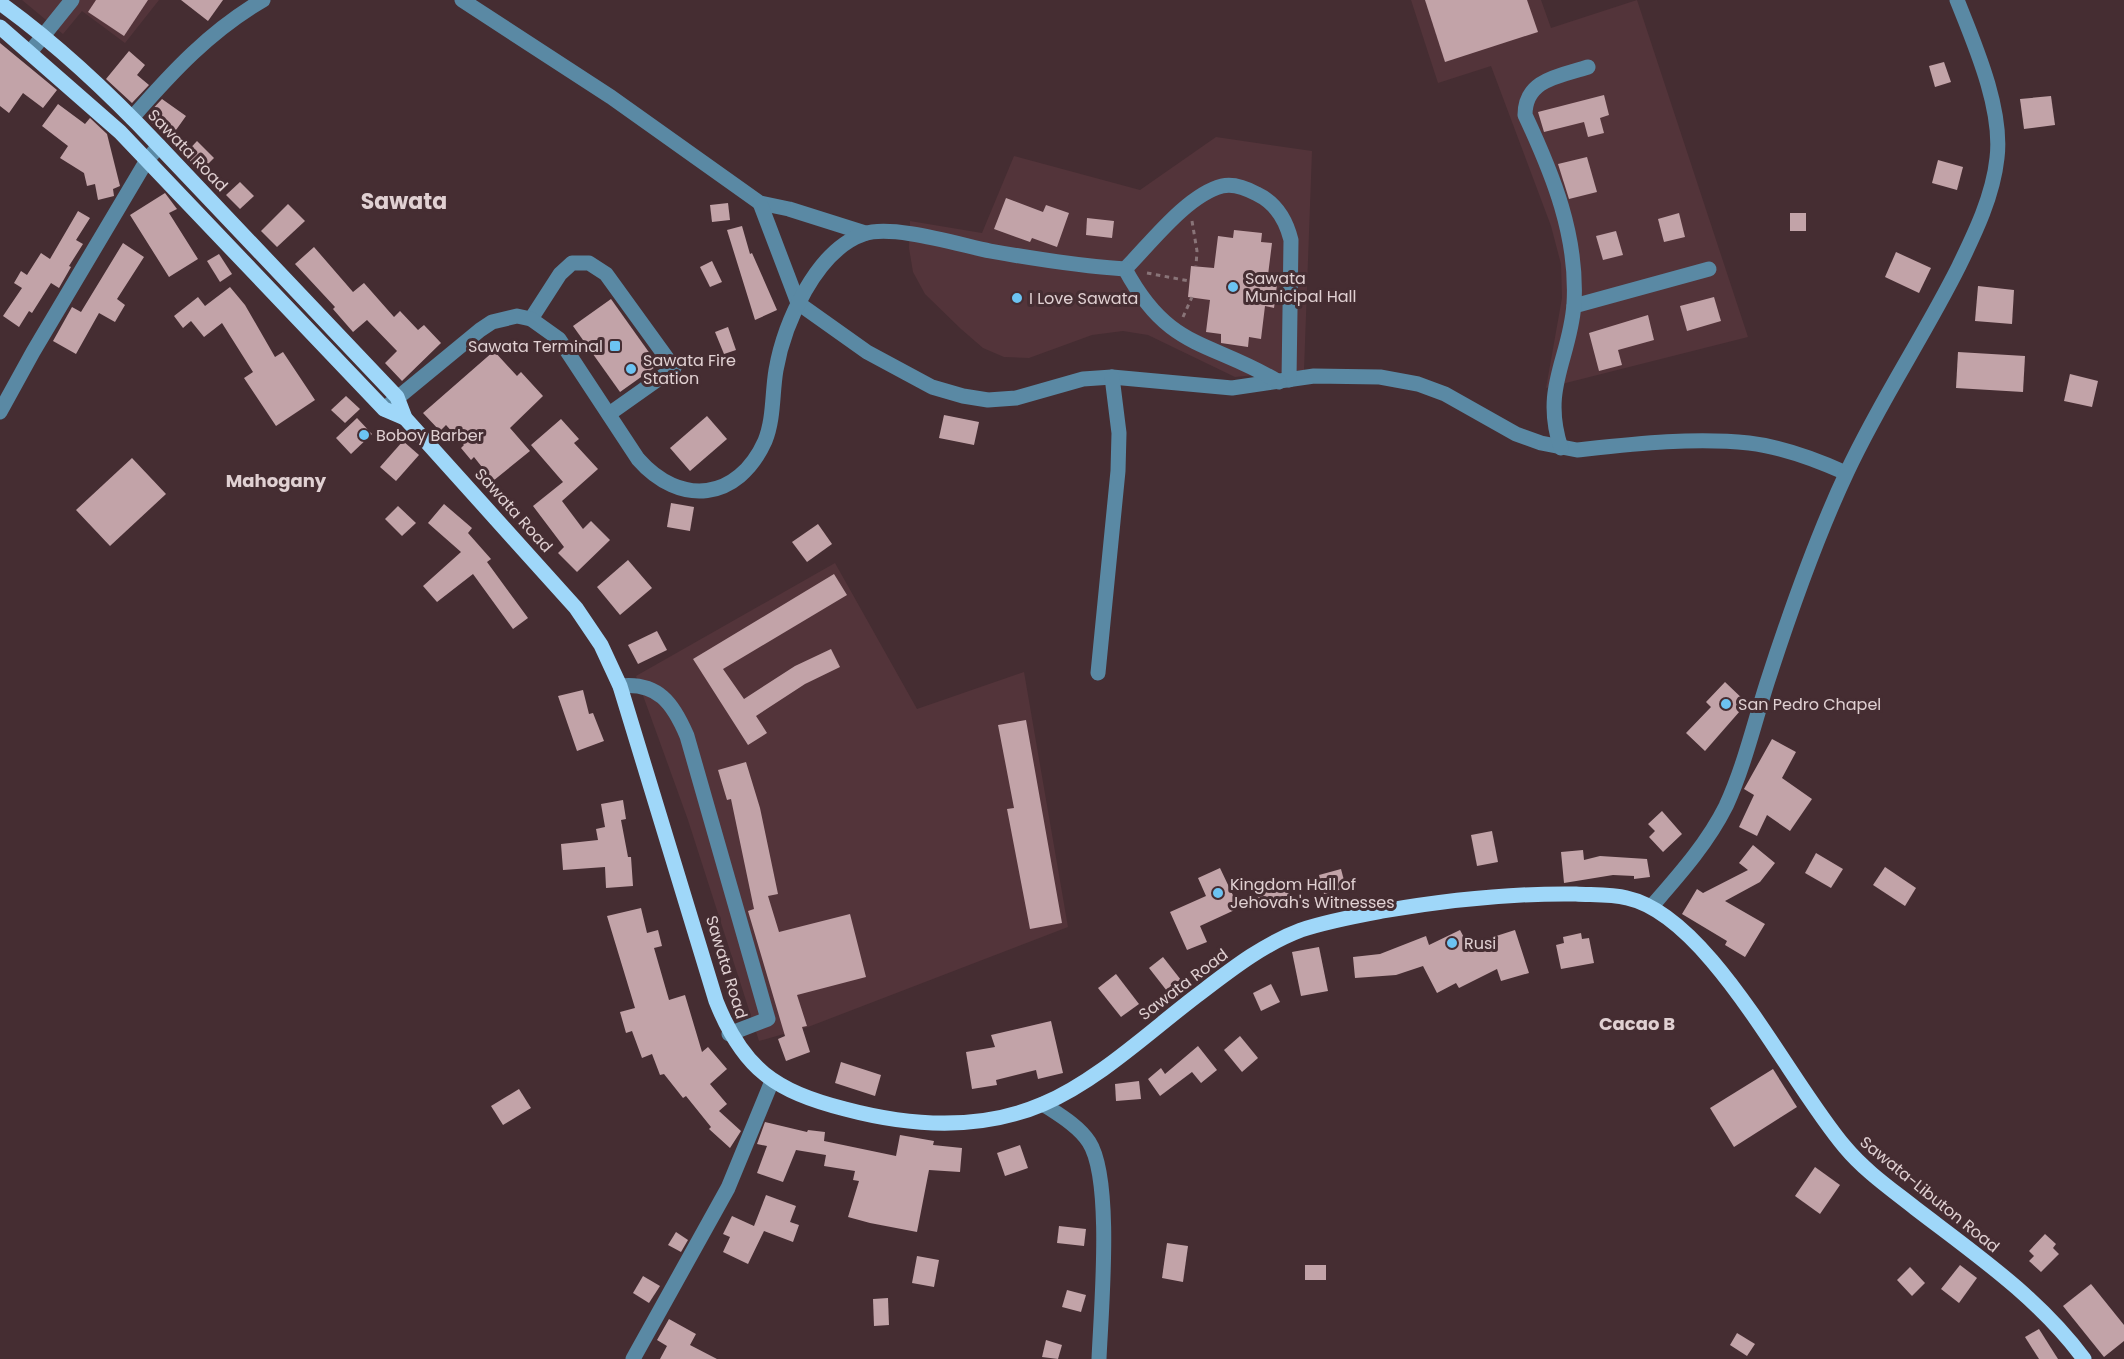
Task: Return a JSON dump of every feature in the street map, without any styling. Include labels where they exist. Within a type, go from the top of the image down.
[{"type":"main road","name":"Sawata Road","points":[[0,3],[43,37],[132,118],[159,146],[397,397],[405,418],[576,608],[601,645],[620,686],[716,1002],[729,1034],[747,1060],[772,1081],[804,1096],[882,1118],[930,1123],[974,1122],[1043,1104],[1081,1083],[1257,952],[1301,930],[1339,919],[1410,906],[1487,897],[1551,894],[1599,895],[1626,897],[1652,906]]},
{"type":"main road","name":"Sawata Road","points":[[0,27],[31,51],[120,132],[384,409],[405,418]]},
{"type":"main road","name":"Sawata-Libuton Road","points":[[1652,906],[1679,925],[1711,959],[1845,1148],[1884,1184],[2046,1313],[2084,1359]]},
{"type":"street","points":[[31,51],[72,0]]},
{"type":"street","points":[[132,118],[188,56],[218,29],[263,0]]},
{"type":"street","points":[[462,0],[611,97],[760,203],[789,208],[865,233],[899,233],[1032,258],[1125,269]]},
{"type":"street","points":[[1652,906],[1698,852],[1726,805],[1752,735],[1786,624],[1846,473],[1874,418],[1934,314],[1975,234],[1990,193],[1998,158],[1996,118],[1971,35],[1957,0]]},
{"type":"street","points":[[1561,448],[1554,426],[1553,405],[1574,306],[1570,235],[1559,194],[1526,115],[1525,101],[1532,90],[1545,81],[1588,67]]},
{"type":"street","points":[[0,412],[147,160],[159,146]]},
{"type":"street","points":[[1125,269],[1186,207],[1207,192],[1224,186],[1242,187],[1260,195],[1276,207],[1287,224],[1291,240],[1284,381]]},
{"type":"street","points":[[760,203],[798,303],[867,352],[901,372],[932,387],[963,396],[988,400],[1016,398],[1083,380],[1112,377],[1214,387],[1346,375],[1380,377],[1418,384],[1445,394],[1516,434],[1561,448],[1577,450],[1720,441],[1750,443],[1788,451],[1846,473]]},
{"type":"street","points":[[384,409],[492,322],[517,316],[531,319],[559,339],[638,459],[663,482],[696,493],[710,491],[727,484],[755,459],[765,440],[770,422],[781,345],[798,303],[834,255],[865,233]]},
{"type":"street","points":[[531,319],[560,274],[572,263],[589,263],[606,274],[674,368],[609,414]]},
{"type":"street","points":[[1574,306],[1709,268]]},
{"type":"street","points":[[1125,269],[1145,302],[1173,331],[1204,349],[1284,381]]},
{"type":"street","points":[[1098,673],[1118,471],[1119,433],[1112,377]]},
{"type":"street","points":[[620,686],[633,685],[650,688],[663,697],[678,713],[687,736],[768,1018],[729,1034]]},
{"type":"street","points":[[633,1359],[728,1188],[772,1081]]},
{"type":"street","points":[[1043,1104],[1069,1122],[1089,1141],[1098,1162],[1103,1226],[1100,1359]]},
{"type":"path","points":[[1186,207],[1196,235],[1196,266]]},
{"type":"path","points":[[1125,269],[1190,281]]},
{"type":"shaded area","points":[[22,0],[159,0],[125,43],[82,11],[63,34]]},
{"type":"shaded area","points":[[1411,0],[1541,0],[1551,28],[1637,0],[1748,337],[1546,388],[1562,298],[1561,264],[1551,226],[1491,66],[1438,83]]},
{"type":"shaded area","points":[[1216,137],[1312,151],[1304,370],[1235,377],[1148,335],[1123,331],[1092,335],[1029,358],[1004,357],[983,348],[961,329],[925,294],[913,272],[909,248],[910,221],[982,233],[1014,156],[1140,190]]},
{"type":"shaded area","points":[[835,563],[917,709],[1024,672],[1068,927],[808,1027],[759,1041],[688,820],[636,676]]},
{"type":"building","points":[[96,0],[148,0],[124,36],[88,12]]},
{"type":"building","points":[[181,0],[223,0],[208,21]]},
{"type":"building","points":[[1425,0],[1527,0],[1538,32],[1445,62]]},
{"type":"building","points":[[0,43],[57,90],[43,108],[23,93],[9,113],[0,106]]},
{"type":"building","points":[[129,51],[145,65],[137,75],[149,85],[132,103],[106,79]]},
{"type":"building","points":[[1944,62],[1951,82],[1935,87],[1929,66]]},
{"type":"building","points":[[1604,95],[1609,115],[1600,118],[1604,133],[1588,137],[1584,122],[1544,132],[1538,112]]},
{"type":"building","points":[[2051,96],[2055,125],[2024,129],[2020,99]]},
{"type":"building","points":[[162,99],[186,116],[171,137],[149,121],[151,118],[147,115]]},
{"type":"building","points":[[58,104],[85,124],[90,118],[107,134],[120,186],[113,189],[114,196],[98,200],[95,184],[87,186],[84,173],[60,158],[68,146],[42,126]]},
{"type":"building","points":[[197,141],[214,158],[204,168],[198,169],[184,155]]},
{"type":"building","points":[[1587,157],[1597,192],[1569,199],[1558,164]]},
{"type":"building","points":[[1938,160],[1963,167],[1957,190],[1932,183]]},
{"type":"building","points":[[240,182],[254,196],[240,209],[226,195]]},
{"type":"building","points":[[165,193],[177,209],[169,213],[198,259],[169,277],[130,215]]},
{"type":"building","points":[[1006,198],[1043,212],[1046,205],[1069,213],[1057,247],[1032,238],[1030,242],[994,229]]},
{"type":"building","points":[[728,203],[730,220],[712,222],[710,205]]},
{"type":"building","points":[[288,204],[305,221],[277,247],[261,231]]},
{"type":"building","points":[[78,211],[90,218],[76,240],[83,244],[59,288],[51,283],[32,313],[29,311],[19,327],[3,316],[22,288],[14,283],[21,271],[27,275],[41,253],[50,259]]},
{"type":"building","points":[[1679,213],[1685,237],[1664,242],[1658,219]]},
{"type":"building","points":[[1790,213],[1806,213],[1806,231],[1790,231]]},
{"type":"building","points":[[1087,218],[1114,221],[1112,238],[1086,235]]},
{"type":"building","points":[[742,226],[750,254],[752,253],[777,310],[755,320],[727,230]]},
{"type":"building","name":"Sawata Municipal Hall","points":[[1234,230],[1262,233],[1261,242],[1272,243],[1268,275],[1278,277],[1274,308],[1265,306],[1261,339],[1249,337],[1248,347],[1221,343],[1221,334],[1206,332],[1210,300],[1188,297],[1191,266],[1214,268],[1218,236],[1233,238]]},
{"type":"building","points":[[1616,231],[1623,255],[1603,260],[1596,236]]},
{"type":"building","points":[[123,243],[144,257],[117,299],[125,305],[115,322],[99,313],[76,354],[53,341],[72,307],[81,312]]},
{"type":"building","points":[[314,247],[353,292],[364,283],[394,317],[400,311],[418,330],[424,325],[441,343],[402,381],[385,363],[397,351],[367,320],[353,332],[333,309],[335,307],[295,264]]},
{"type":"building","points":[[1896,252],[1931,268],[1919,293],[1885,277]]},
{"type":"building","points":[[219,254],[232,274],[220,282],[207,261]]},
{"type":"building","points":[[712,261],[722,282],[710,287],[700,267]]},
{"type":"building","points":[[1978,286],[2014,290],[2012,324],[1975,321]]},
{"type":"building","points":[[230,287],[245,305],[275,357],[283,352],[315,400],[276,426],[244,378],[253,372],[222,323],[204,337],[191,321],[183,328],[174,316],[198,297],[205,306]]},
{"type":"building","points":[[1714,297],[1721,321],[1687,331],[1680,306]]},
{"type":"building","name":"Sawata Terminal","points":[[611,299],[658,365],[620,392],[573,326]]},
{"type":"building","points":[[1648,315],[1654,340],[1618,350],[1622,365],[1599,371],[1589,333]]},
{"type":"building","points":[[728,327],[736,350],[724,354],[715,332]]},
{"type":"building","points":[[494,351],[517,376],[521,372],[543,396],[510,428],[530,451],[493,481],[474,457],[471,460],[461,448],[464,445],[446,425],[440,431],[423,413]]},
{"type":"building","points":[[1958,352],[2025,356],[2023,392],[1956,388]]},
{"type":"building","points":[[2070,374],[2098,381],[2092,407],[2064,401]]},
{"type":"building","points":[[346,396],[360,409],[345,423],[331,410]]},
{"type":"building","points":[[944,415],[979,422],[974,445],[939,438]]},
{"type":"building","points":[[707,416],[727,439],[690,471],[670,448]]},
{"type":"building","points":[[357,418],[372,434],[351,454],[336,438]]},
{"type":"building","points":[[561,419],[579,439],[574,443],[598,469],[562,501],[583,529],[591,521],[610,540],[577,572],[558,553],[564,547],[533,506],[563,482],[531,445]]},
{"type":"building","points":[[403,441],[419,455],[396,481],[380,467]]},
{"type":"building","points":[[132,458],[166,494],[110,546],[76,510]]},
{"type":"building","points":[[671,503],[694,507],[690,531],[667,527]]},
{"type":"building","points":[[444,504],[472,528],[468,533],[491,559],[487,562],[528,618],[513,629],[473,574],[437,602],[423,586],[461,552],[428,523]]},
{"type":"building","points":[[398,506],[416,523],[402,536],[385,519]]},
{"type":"building","points":[[818,524],[832,544],[807,562],[792,542]]},
{"type":"building","points":[[628,560],[652,588],[620,615],[597,587]]},
{"type":"building","points":[[834,574],[847,595],[723,669],[744,699],[795,666],[831,649],[840,667],[805,684],[756,716],[767,733],[748,745],[693,659]]},
{"type":"building","points":[[657,631],[667,650],[638,664],[628,645]]},
{"type":"building","points":[[1725,682],[1747,703],[1705,751],[1686,733],[1711,707],[1706,702]]},
{"type":"building","points":[[583,690],[589,714],[593,713],[604,741],[577,751],[558,696]]},
{"type":"building","points":[[1026,720],[1062,923],[1030,929],[1007,809],[1014,808],[998,725]]},
{"type":"building","points":[[1772,739],[1796,752],[1782,778],[1812,799],[1790,831],[1767,815],[1757,836],[1739,827],[1754,795],[1744,789]]},
{"type":"building","points":[[746,762],[760,808],[778,894],[768,896],[779,932],[850,914],[866,977],[797,995],[807,1026],[802,1027],[810,1052],[786,1061],[778,1039],[785,1036],[748,911],[754,909],[731,799],[727,800],[718,770]]},
{"type":"building","points":[[623,800],[626,819],[621,820],[628,857],[631,857],[633,886],[606,888],[605,867],[563,870],[561,844],[598,840],[596,829],[605,827],[601,804]]},
{"type":"building","points":[[1662,811],[1682,834],[1663,852],[1649,837],[1655,831],[1648,824]]},
{"type":"building","points":[[1492,831],[1498,862],[1477,866],[1471,835]]},
{"type":"building","points":[[1753,845],[1775,863],[1760,882],[1725,901],[1765,924],[1745,957],[1725,945],[1727,941],[1682,914],[1697,889],[1703,893],[1748,870],[1739,863]]},
{"type":"building","points":[[1583,850],[1584,860],[1600,856],[1647,859],[1650,877],[1634,879],[1634,876],[1613,875],[1564,883],[1561,852]]},
{"type":"building","points":[[1816,853],[1843,869],[1831,888],[1805,873]]},
{"type":"building","points":[[1885,867],[1916,888],[1905,906],[1873,885]]},
{"type":"building","points":[[1220,868],[1239,908],[1200,926],[1207,942],[1187,950],[1170,912],[1206,896],[1198,878]]},
{"type":"building","points":[[1341,869],[1346,888],[1324,894],[1319,875]]},
{"type":"building","points":[[1286,879],[1290,899],[1259,906],[1255,885]]},
{"type":"building","points":[[641,908],[647,933],[658,930],[662,946],[654,948],[669,1000],[685,995],[702,1052],[708,1047],[727,1069],[710,1084],[727,1104],[719,1111],[741,1131],[730,1148],[709,1129],[711,1127],[686,1096],[683,1098],[664,1074],[660,1075],[652,1054],[642,1058],[632,1031],[626,1033],[620,1012],[635,1008],[607,916]]},
{"type":"building","points":[[1460,930],[1468,945],[1515,930],[1529,973],[1501,981],[1497,969],[1459,988],[1456,983],[1437,993],[1423,966],[1396,975],[1355,978],[1353,957],[1380,954],[1426,936],[1429,945]]},
{"type":"building","points":[[1581,933],[1582,939],[1589,938],[1594,963],[1561,969],[1556,945],[1564,943],[1563,937]]},
{"type":"building","points":[[1319,947],[1328,991],[1301,996],[1292,952]]},
{"type":"building","points":[[1163,957],[1181,980],[1167,991],[1149,968]]},
{"type":"building","points":[[1116,974],[1139,1004],[1121,1017],[1098,988]]},
{"type":"building","points":[[1271,984],[1280,1002],[1261,1011],[1253,993]]},
{"type":"building","points":[[1051,1021],[1063,1073],[1038,1079],[1036,1070],[996,1080],[997,1085],[972,1089],[966,1052],[995,1047],[991,1035]]},
{"type":"building","points":[[1240,1036],[1258,1058],[1242,1072],[1224,1050]]},
{"type":"building","points":[[1198,1046],[1217,1070],[1201,1083],[1192,1072],[1160,1096],[1148,1079],[1161,1068],[1165,1074]]},
{"type":"building","points":[[841,1062],[881,1075],[875,1096],[835,1083]]},
{"type":"building","points":[[1773,1069],[1797,1107],[1734,1147],[1710,1108]]},
{"type":"building","points":[[1139,1081],[1141,1099],[1116,1101],[1115,1084]]},
{"type":"building","points":[[519,1089],[531,1108],[503,1125],[491,1106]]},
{"type":"building","points":[[765,1122],[807,1132],[808,1130],[825,1132],[824,1141],[896,1156],[900,1135],[934,1141],[933,1145],[962,1148],[960,1172],[929,1170],[917,1232],[870,1223],[848,1217],[859,1181],[853,1180],[855,1171],[824,1166],[826,1155],[796,1150],[783,1182],[757,1173],[767,1146],[757,1144]]},
{"type":"building","points":[[1020,1145],[1028,1168],[1005,1176],[997,1153]]},
{"type":"building","points":[[1815,1167],[1840,1185],[1820,1214],[1795,1196]]},
{"type":"building","points":[[766,1195],[796,1206],[790,1222],[799,1225],[793,1242],[764,1231],[748,1264],[723,1252],[730,1237],[723,1234],[732,1216],[754,1226]]},
{"type":"building","points":[[1059,1226],[1086,1229],[1084,1246],[1057,1243]]},
{"type":"building","points":[[676,1232],[688,1240],[681,1252],[668,1245]]},
{"type":"building","points":[[2045,1234],[2056,1244],[2053,1248],[2059,1254],[2041,1272],[2029,1261],[2034,1256],[2029,1251]]},
{"type":"building","points":[[1167,1243],[1188,1246],[1183,1282],[1162,1278]]},
{"type":"building","points":[[917,1256],[939,1260],[934,1287],[912,1283]]},
{"type":"building","points":[[1305,1265],[1326,1265],[1326,1280],[1305,1280]]},
{"type":"building","points":[[1960,1265],[1977,1278],[1959,1303],[1941,1289]]},
{"type":"building","points":[[1910,1267],[1925,1283],[1912,1296],[1897,1280]]},
{"type":"building","points":[[643,1276],[660,1286],[649,1303],[633,1293]]},
{"type":"building","points":[[2091,1284],[2124,1325],[2124,1341],[2104,1357],[2063,1306]]},
{"type":"building","points":[[1067,1290],[1086,1295],[1081,1312],[1062,1307]]},
{"type":"building","points":[[888,1298],[889,1325],[874,1326],[873,1299]]},
{"type":"building","points":[[669,1319],[696,1334],[690,1345],[717,1359],[660,1359],[667,1346],[657,1340]]},
{"type":"building","points":[[2039,1329],[2058,1359],[2039,1359],[2025,1337]]},
{"type":"building","points":[[1737,1333],[1755,1344],[1747,1356],[1730,1345]]},
{"type":"building","points":[[1046,1340],[1062,1345],[1058,1359],[1042,1357]]},
{"type":"place","name":"Sawata Municipal Hall","points":[[1233,287]]},
{"type":"place","name":"I Love Sawata","points":[[1017,298]]},
{"type":"place","name":"Sawata Terminal","points":[[615,346]]},
{"type":"place","name":"Sawata Fire Station","points":[[631,369]]},
{"type":"place","name":"Boboy Barber","points":[[364,435]]},
{"type":"place","name":"San Pedro Chapel","points":[[1726,704]]},
{"type":"place","name":"Kingdom Hall of Jehovah's Witnesses","points":[[1218,893]]},
{"type":"place","name":"Rusi","points":[[1452,943]]},
{"type":"district","name":"Sawata","points":[[404,201]]},
{"type":"district","name":"Mahogany","points":[[276,481]]},
{"type":"district","name":"Cacao B","points":[[1637,1024]]}]
